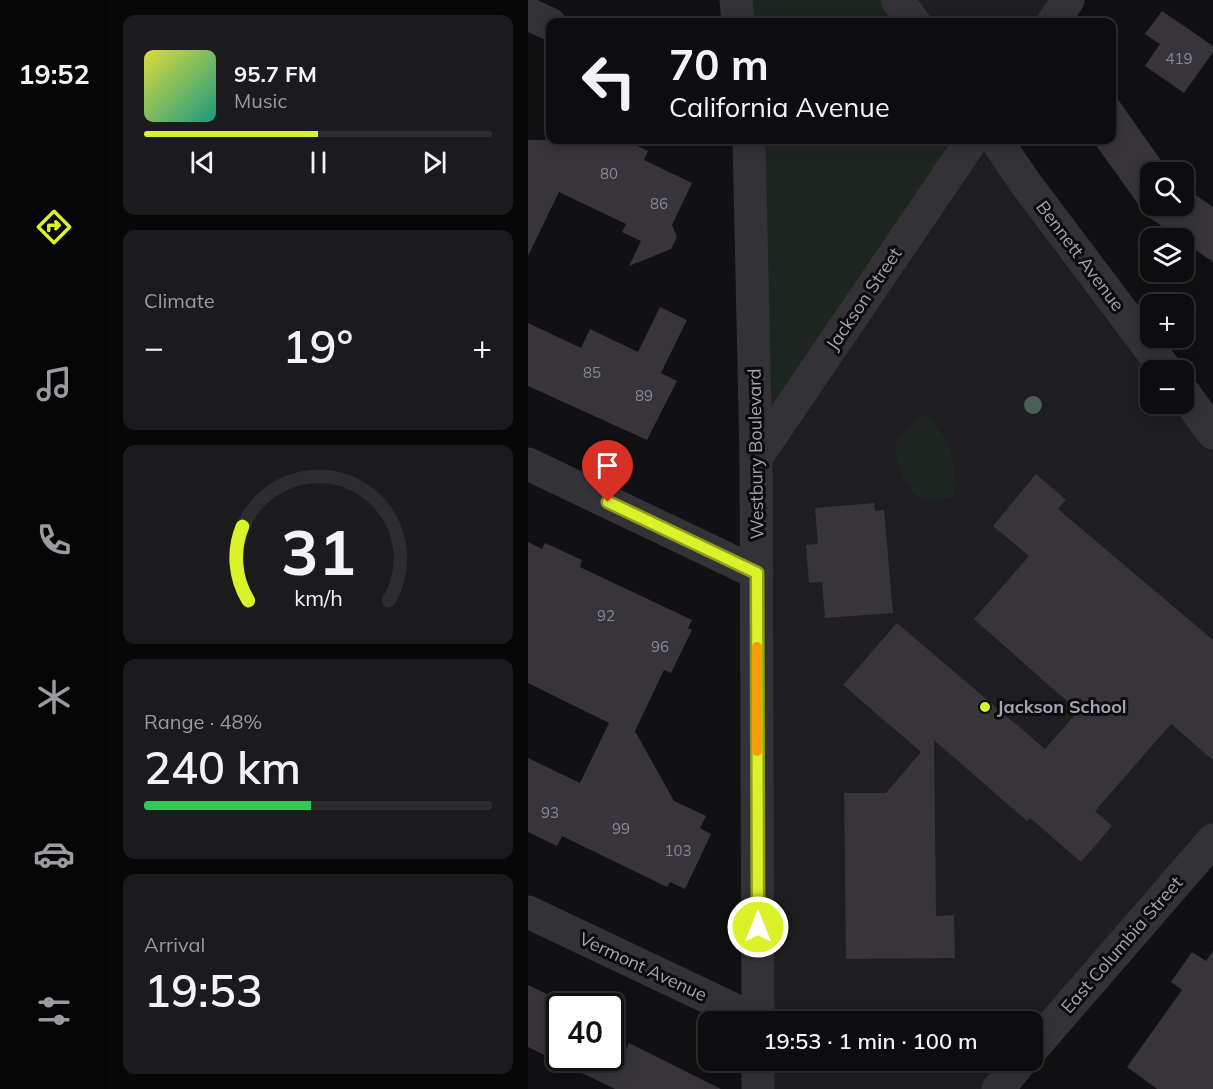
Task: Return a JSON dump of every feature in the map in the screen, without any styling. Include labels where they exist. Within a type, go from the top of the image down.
[{"type":"street","points":[[736,0],[738,18]]},
{"type":"street","points":[[897,0],[911,18]]},
{"type":"street","points":[[1056,18],[1068,0]]},
{"type":"street","points":[[528,14],[546,22]]},
{"type":"street","name":"Westbury Boulevard","points":[[749,144],[756,458],[758,1011]]},
{"type":"street","name":"Jackson Street","points":[[756,458],[969,144]]},
{"type":"street","name":"Bennett Avenue","points":[[999,144],[1026,184],[1158,360]]},
{"type":"street","points":[[1194,406],[1213,432]]},
{"type":"street","points":[[528,464],[757,573]]},
{"type":"street","name":"East Columbia Street","points":[[1043,1036],[1213,840]]},
{"type":"street","name":"Vermont Avenue","points":[[528,912],[737,1011]]},
{"type":"street","points":[[758,1071],[758,1089]]},
{"type":"street","points":[[998,1089],[1013,1071]]},
{"type":"shaded area","points":[[736,0],[897,0],[911,18],[738,18]]},
{"type":"shaded area","points":[[897,0],[1068,0],[1056,18],[911,18]]},
{"type":"shaded area","points":[[749,144],[969,144],[756,458]]},
{"type":"shaded area","name":"Jackson School","points":[[969,144],[999,144],[1143,360],[1140,360],[1140,414],[1194,414],[1213,433],[1213,840],[1043,1036],[1043,1011],[758,1011],[756,458]]},
{"type":"shaded area","points":[[926,413],[941,433],[951,452],[956,484],[955,497],[921,502],[903,479],[894,447],[908,426]]},
{"type":"shaded area","points":[[758,1071],[1013,1071],[998,1089],[758,1089]]},
{"type":"building","points":[[1162,11],[1213,46],[1213,52],[1184,93],[1145,66],[1160,44],[1145,34]]},
{"type":"building","points":[[1116,97],[1162,162],[1140,162],[1140,206],[1095,144],[1116,144]]},
{"type":"building","points":[[528,140],[546,140],[546,144],[633,144],[648,151],[644,160],[692,183],[672,225],[677,237],[671,249],[629,266],[641,241],[622,232],[626,224],[559,192],[528,256]]},
{"type":"building","points":[[1194,194],[1213,207],[1213,262],[1194,249],[1194,228],[1164,228],[1147,216],[1194,216]]},
{"type":"building","points":[[660,307],[687,320],[661,373],[677,381],[647,440],[528,386],[528,323],[581,348],[590,329],[638,352]]},
{"type":"building","points":[[1036,474],[1066,500],[1058,509],[1213,640],[1213,760],[1171,724],[1095,811],[1112,826],[1081,862],[1030,818],[1027,821],[934,740],[936,916],[954,915],[955,958],[846,959],[844,793],[886,793],[921,752],[843,685],[897,623],[1045,749],[1078,711],[974,619],[1029,556],[993,526]]},
{"type":"building","points":[[874,503],[875,511],[884,510],[893,613],[825,618],[822,582],[809,583],[806,545],[818,544],[815,508]]},
{"type":"building","points":[[528,542],[542,549],[545,543],[582,560],[580,567],[692,620],[688,628],[692,630],[671,673],[664,670],[635,731],[674,801],[706,816],[700,828],[711,834],[685,889],[670,882],[667,887],[562,836],[557,846],[528,832],[528,758],[580,783],[609,723],[528,683]]},
{"type":"building","points":[[1213,951],[1213,1089],[1157,1089],[1127,1067],[1182,990],[1171,982],[1192,952],[1206,961]]},
{"type":"building","points":[[528,985],[546,993],[546,1056],[528,1047]]},
{"type":"building","points":[[629,1043],[721,1089],[615,1089],[578,1071],[624,1071],[624,1054]]},
{"type":"slow traffic","points":[[757,647],[757,751]]},
{"type":"place","name":"Jackson School","points":[[985,707]]},
{"type":"route","points":[[608,502],[757,573],[758,927]]}]
